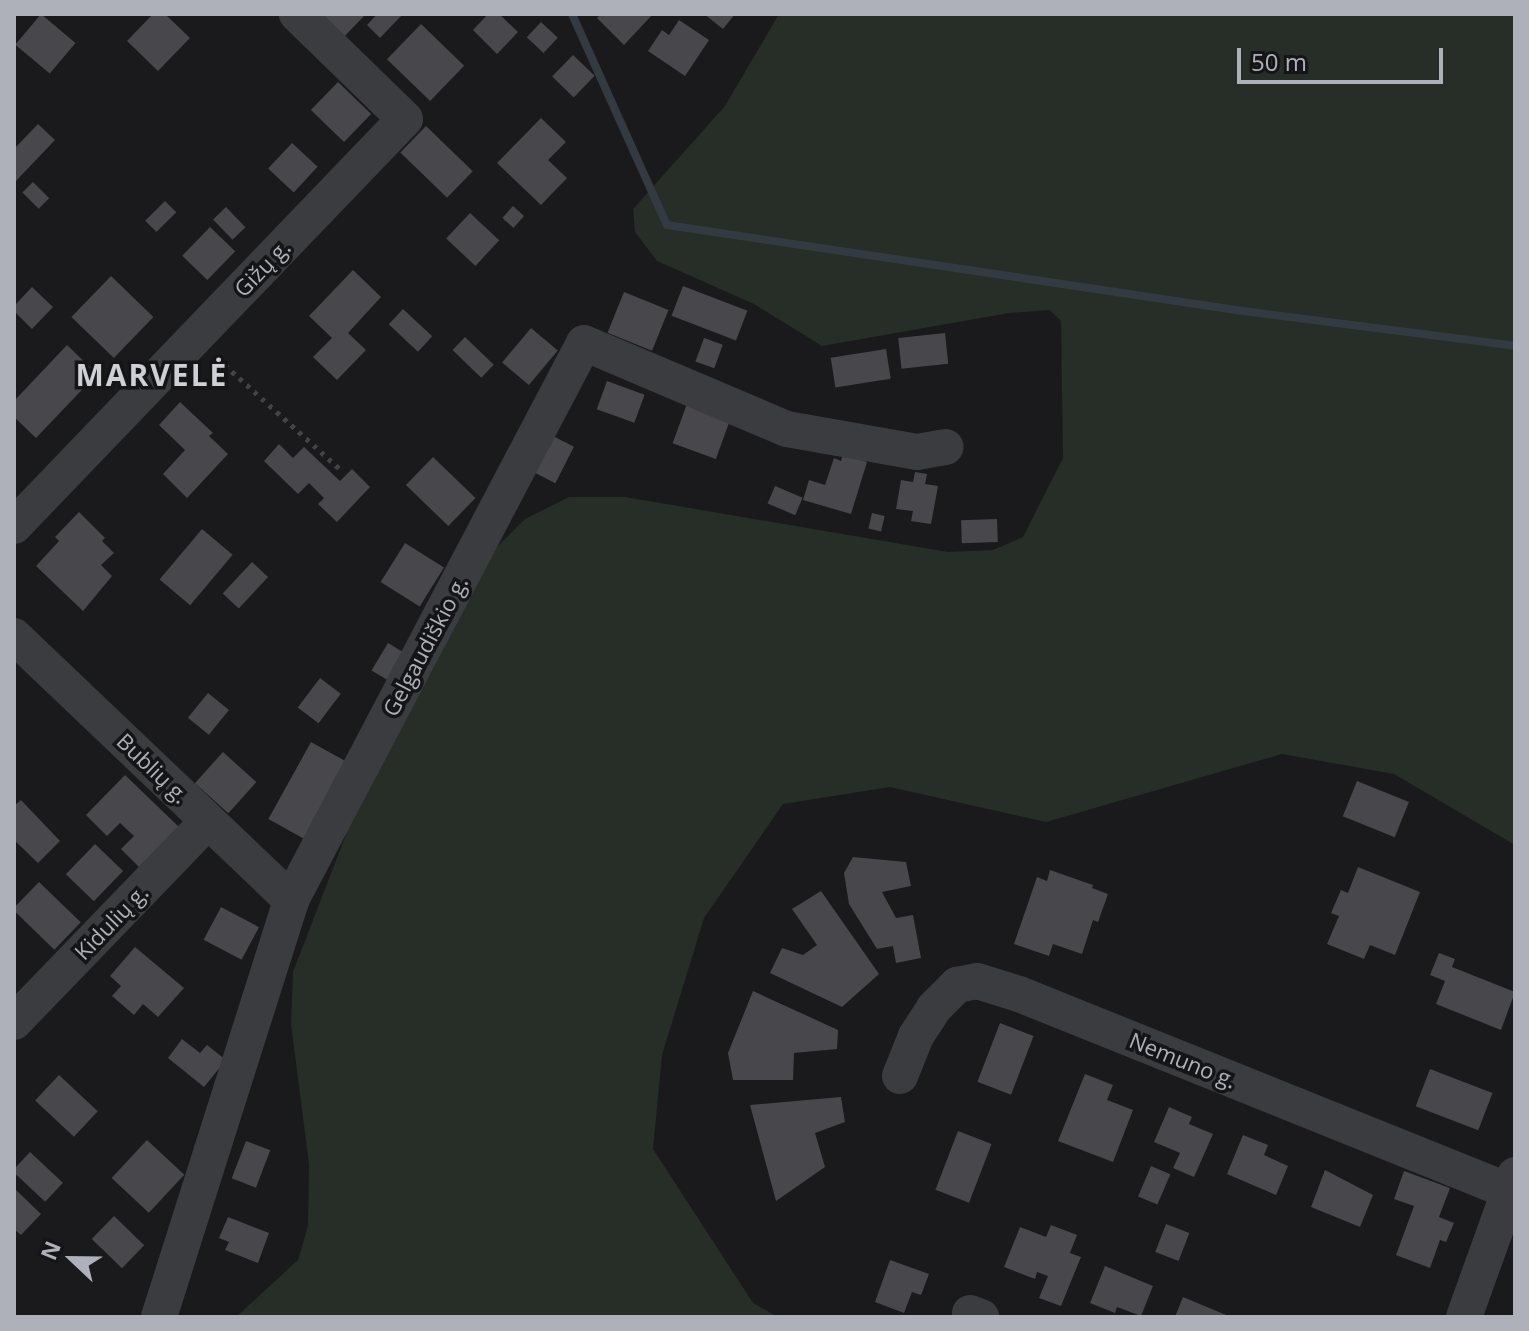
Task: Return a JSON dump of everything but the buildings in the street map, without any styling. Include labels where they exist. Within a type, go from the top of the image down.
[{"type":"street","name":"Gižų g.","points":[[14,526],[405,119],[297,14]]},
{"type":"street","name":"Gelgaudiškio g.","points":[[159,1317],[291,900],[584,343],[787,429],[917,452],[946,447]]},
{"type":"street","name":"Bublių g.","points":[[14,636],[291,900]]},
{"type":"street","name":"Kidulių g.","points":[[14,1022],[208,821]]},
{"type":"street","name":"Nemuno g.","points":[[900,1076],[916,1036],[934,1008],[957,985],[977,981],[1019,994],[1512,1183]]},
{"type":"street","points":[[1464,1317],[1512,1183]]},
{"type":"path","points":[[194,338],[341,470]]},
{"type":"shaded area","points":[[779,14],[1515,14],[1515,845],[1394,774],[1282,754],[1046,822],[890,787],[783,804],[704,918],[662,1055],[653,1149],[753,1303],[778,1317],[236,1317],[298,1260],[308,1226],[309,1164],[291,1024],[293,972],[362,793],[489,555],[525,519],[569,497],[625,497],[948,552],[993,550],[1023,537],[1063,458],[1061,321],[1050,310],[1009,313],[822,346],[754,304],[657,261],[635,232],[633,209],[725,106]]},
{"type":"waterway","points":[[572,14],[667,225],[1243,311],[1515,346]]},
{"type":"district","name":"MARVELĖ","points":[[152,375]]}]
